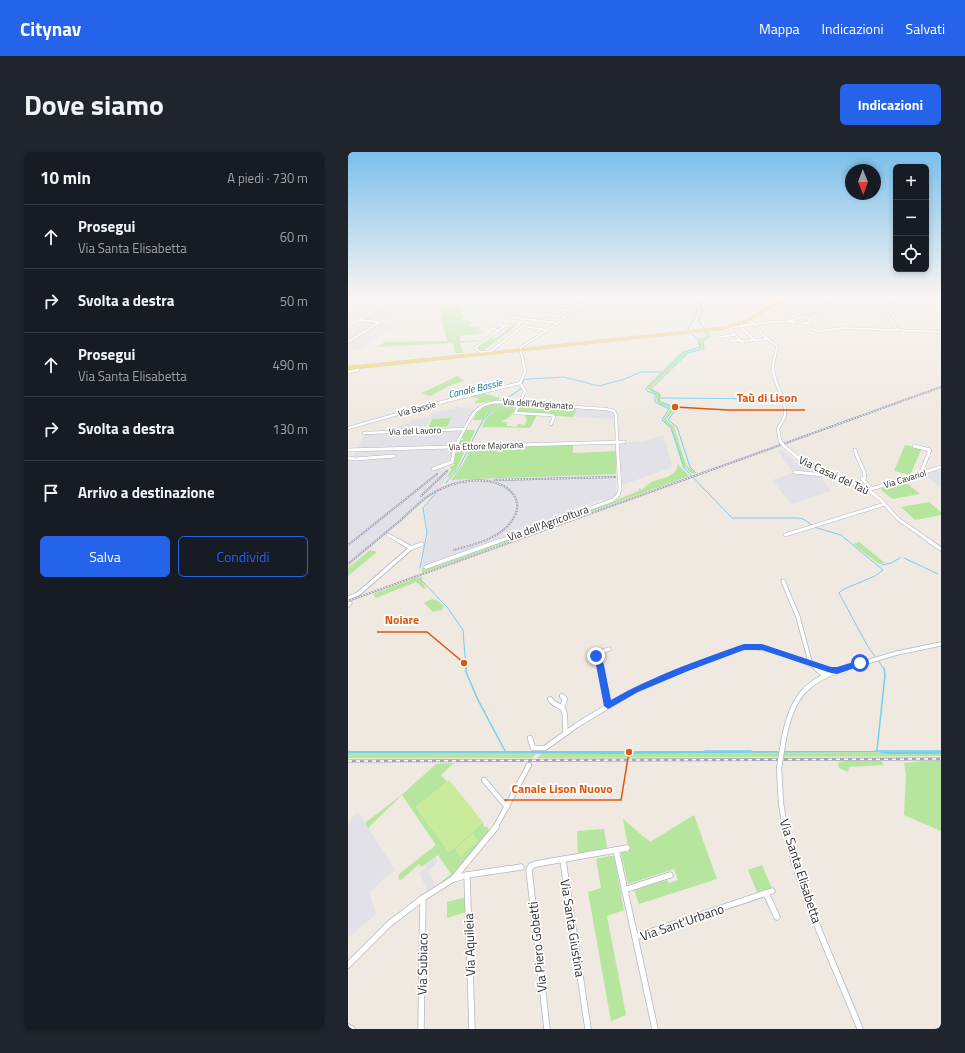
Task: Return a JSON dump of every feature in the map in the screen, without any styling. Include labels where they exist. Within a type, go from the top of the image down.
[{"type":"main road","points":[[348,370],[485,352],[629,338]]},
{"type":"street","points":[[489,338],[474,348],[480,352],[491,351],[508,338]]},
{"type":"street","points":[[536,338],[520,349],[526,367],[526,372],[520,383],[525,392],[515,413],[552,415],[554,417],[550,424]]},
{"type":"street","points":[[738,338],[741,342]]},
{"type":"street","points":[[730,341],[741,342],[768,339]]},
{"type":"street","name":"Via Casai del Taù","points":[[768,339],[778,348],[773,362],[773,370],[785,413],[777,430],[777,435],[784,446],[797,459],[870,489],[892,513],[906,525],[941,548]]},
{"type":"street","points":[[348,370],[358,370]]},
{"type":"street","name":"Via Bassie","points":[[348,428],[426,406],[520,383]]},
{"type":"street","name":"Via dell'Artigianato","points":[[433,469],[452,462],[454,447],[477,408],[480,405],[491,402],[612,410],[616,414],[617,442]]},
{"type":"street","name":"Via del Lavoro","points":[[364,433],[465,429]]},
{"type":"street","name":"Via dell'Agricoltura","points":[[426,567],[613,500],[618,495],[620,489],[617,442]]},
{"type":"street","name":"Via Ettore Majorana","points":[[348,450],[624,442]]},
{"type":"street","points":[[914,446],[930,450],[920,475]]},
{"type":"street","points":[[354,450],[348,458],[355,459],[394,456]]},
{"type":"street","points":[[856,450],[858,462],[866,474],[865,478],[862,479],[870,489]]},
{"type":"street","name":"Via Cavariol","points":[[870,489],[920,475],[941,467]]},
{"type":"street","points":[[795,472],[834,475]]},
{"type":"street","points":[[784,535],[885,504]]},
{"type":"street","points":[[388,535],[411,548]]},
{"type":"street","points":[[348,598],[358,594],[411,548],[422,544]]},
{"type":"street","points":[[783,581],[798,617],[812,665],[825,675]]},
{"type":"street","name":"Via Santa Elisabetta","points":[[860,1029],[816,920],[794,858],[780,802],[779,768],[789,714],[795,701],[806,687],[818,678],[876,658],[908,649],[941,644]]},
{"type":"street","points":[[530,738],[533,748],[545,748],[566,732],[635,690],[679,671],[744,647],[762,647],[812,665],[837,671]]},
{"type":"street","points":[[608,706],[600,665],[596,654],[609,649]]},
{"type":"street","points":[[822,668],[825,675]]},
{"type":"street","points":[[818,671],[818,678]]},
{"type":"street","points":[[562,696],[565,699],[562,708],[564,715],[563,728],[566,732]]},
{"type":"street","points":[[550,698],[553,704],[562,708]]},
{"type":"street","points":[[348,965],[390,924],[423,898],[453,879],[489,838],[529,764]]},
{"type":"street","points":[[484,780],[507,807]]},
{"type":"street","points":[[562,860],[626,848]]},
{"type":"street","points":[[616,850],[635,937]]},
{"type":"street","name":"Via Piero Gobetti","points":[[547,1029],[529,870],[530,866],[535,864],[562,860]]},
{"type":"street","name":"Via Santa Giustina","points":[[562,860],[588,1029]]},
{"type":"street","points":[[453,879],[467,875],[521,867]]},
{"type":"street","name":"Via Aquileia","points":[[467,875],[472,1029]]},
{"type":"street","points":[[624,890],[670,875]]},
{"type":"street","name":"Via Sant'Urbano","points":[[654,1029],[635,937],[769,892],[777,917]]},
{"type":"street","name":"Via Subiaco","points":[[422,1029],[423,898]]},
{"type":"street","points":[[348,1027],[352,1029]]},
{"type":"shaded area","points":[[357,338],[377,338],[357,351],[348,350],[348,344]]},
{"type":"shaded area","points":[[456,406],[475,409],[464,427],[454,429],[454,427],[447,427],[451,418],[429,419],[425,429],[422,430],[390,431],[391,428],[410,423],[412,419],[430,418],[433,412],[455,409]]},
{"type":"shaded area","points":[[577,408],[613,412],[615,419],[573,417]]},
{"type":"shaded area","points":[[460,431],[461,433],[457,442],[452,445],[356,449],[366,433]]},
{"type":"shaded area","points":[[663,435],[673,467],[622,485],[619,446],[621,443],[644,441]]},
{"type":"shaded area","points":[[446,448],[452,450],[451,459],[436,469],[444,468],[451,470],[447,477],[449,477],[438,488],[450,484],[451,480],[616,474],[616,494],[608,500],[602,499],[574,509],[573,512],[422,566],[428,536],[425,508],[437,493],[435,492],[348,567],[348,459],[352,458],[358,451]]},
{"type":"shaded area","points":[[778,450],[782,450],[801,466],[822,473],[820,476],[831,491],[791,504],[772,480],[793,473]]},
{"type":"shaded area","points":[[937,470],[941,473],[941,488],[925,475]]},
{"type":"shaded area","points":[[358,812],[395,870],[369,892],[376,914],[348,938],[348,822]]},
{"type":"shaded area","points":[[436,856],[438,862],[428,871],[435,885],[428,892],[419,873],[427,866],[426,863]]},
{"type":"green space","points":[[446,338],[460,338],[460,341],[484,340],[460,343],[463,353],[455,353],[453,343],[377,347],[385,342],[447,341]]},
{"type":"green space","points":[[492,338],[500,338],[483,351],[476,348]]},
{"type":"green space","points":[[707,338],[702,341],[704,348],[688,352],[650,388],[660,394],[660,402],[675,408],[666,420],[674,427],[686,465],[696,473],[692,474],[682,464],[672,428],[663,421],[670,410],[669,408],[657,403],[656,395],[647,388],[684,352],[699,348],[698,339]]},
{"type":"green space","points":[[457,376],[464,381],[451,385],[430,396],[422,393]]},
{"type":"green space","points":[[482,393],[500,399],[474,403],[479,399],[468,396]]},
{"type":"green space","points":[[500,403],[482,420],[473,420],[480,408],[483,406]]},
{"type":"green space","points":[[502,403],[518,404],[511,416],[501,422],[507,422],[507,426],[517,427],[518,424],[525,425],[527,419],[525,418],[526,415],[537,415],[530,428],[482,427],[485,420]]},
{"type":"green space","points":[[519,404],[577,408],[573,417],[516,413]]},
{"type":"green space","points":[[451,418],[447,427],[428,428],[432,419]]},
{"type":"green space","points":[[466,430],[475,430],[468,446],[459,445],[460,440],[464,440],[461,438]]},
{"type":"green space","points":[[573,444],[573,453],[616,451],[616,474],[451,480],[463,464],[471,448]]},
{"type":"green space","points":[[905,445],[922,448],[910,475],[894,471]]},
{"type":"green space","points":[[466,448],[456,470],[449,477],[447,477],[451,470],[450,467],[454,465],[455,451]]},
{"type":"green space","points":[[678,464],[689,476],[422,573],[422,568],[424,568],[424,570],[439,565],[611,502],[639,491],[639,488],[642,490],[652,482],[672,475],[677,469]]},
{"type":"green space","points":[[904,481],[920,494],[892,499],[880,489]]},
{"type":"green space","points":[[929,502],[941,512],[941,515],[915,520],[901,507]]},
{"type":"green space","points":[[859,542],[885,563],[879,564],[853,544]]},
{"type":"green space","points":[[370,550],[377,552],[348,576],[348,568]]},
{"type":"green space","points":[[419,577],[426,588],[423,589],[416,582],[376,598],[373,594]]},
{"type":"green space","points":[[432,599],[438,601],[444,606],[442,610],[433,612],[424,603]]},
{"type":"green space","points":[[876,752],[888,754],[941,754],[941,756],[537,758],[542,754]]},
{"type":"green space","points":[[348,753],[536,754],[532,758],[348,758]]},
{"type":"green space","points":[[881,761],[884,765],[849,767],[848,772],[839,768],[838,765],[839,762]]},
{"type":"green space","points":[[941,761],[941,831],[904,815],[906,775],[904,763]]},
{"type":"green space","points":[[454,763],[441,775],[447,782],[416,807],[449,852],[483,822],[484,827],[487,826],[490,832],[450,877],[433,889],[451,874],[438,855],[421,867],[419,864],[400,881],[398,875],[436,845],[402,795],[368,828],[365,823],[404,793],[436,764]]},
{"type":"green space","points":[[449,780],[483,822],[449,852],[416,807]]},
{"type":"green space","points":[[694,815],[717,879],[639,904],[634,890],[667,880],[669,883],[678,880],[674,869],[628,884],[621,854],[622,852],[629,852],[623,819],[650,842]]},
{"type":"green space","points":[[604,829],[607,848],[578,853],[577,831]]},
{"type":"green space","points":[[473,833],[478,841],[460,857],[455,849]]},
{"type":"green space","points":[[614,856],[624,910],[607,916],[626,1015],[611,1021],[588,892],[601,888],[596,859]]},
{"type":"green space","points":[[762,865],[772,888],[757,892],[748,870]]},
{"type":"green space","points":[[466,897],[466,912],[447,918],[447,902]]},
{"type":"water","points":[[348,751],[941,751],[941,754],[888,754],[876,752],[609,754],[348,753]]},
{"type":"waterway","points":[[696,338],[700,347],[683,352],[646,388],[647,391],[655,394],[655,402],[669,409],[662,420],[671,428],[684,468],[732,518],[797,518],[803,519],[812,525]]},
{"type":"waterway","points":[[696,473],[690,467],[677,427],[668,420],[677,408],[661,402],[659,400],[660,394],[651,389],[688,353],[704,349],[703,341],[708,338]]},
{"type":"waterway","name":"Canale Bassie","points":[[522,384],[524,380],[529,379],[564,377],[599,386],[625,379],[641,372],[662,372]]},
{"type":"waterway","points":[[503,401],[522,388]]},
{"type":"waterway","points":[[660,398],[780,399]]},
{"type":"waterway","points":[[470,445],[483,420],[501,403]]},
{"type":"waterway","points":[[458,469],[469,448]]},
{"type":"waterway","points":[[446,483],[457,470]]},
{"type":"waterway","points":[[420,568],[427,533],[423,508],[436,493]]},
{"type":"waterway","points":[[814,527],[841,535],[883,570],[875,576],[842,590],[839,593],[867,645],[876,658]]},
{"type":"waterway","points":[[882,565],[891,563],[900,558]]},
{"type":"waterway","points":[[904,558],[938,574]]},
{"type":"waterway","points":[[421,577],[421,580],[447,607],[463,630],[466,669]]},
{"type":"waterway","points":[[878,660],[884,669]]},
{"type":"waterway","points":[[877,750],[885,675],[884,668]]},
{"type":"waterway","points":[[466,669],[478,700],[505,751]]},
{"type":"waterway","points":[[705,751],[751,751]]},
{"type":"waterway","points":[[875,751],[941,751]]},
{"type":"waterway","points":[[541,752],[573,752]]},
{"type":"railway","points":[[348,601],[941,387]]},
{"type":"railway","points":[[421,496],[447,471]]},
{"type":"railway","points":[[348,545],[437,474]]},
{"type":"railway","points":[[495,480],[615,477]]},
{"type":"railway","points":[[348,564],[402,519],[421,501],[443,488],[454,484],[477,480],[488,481],[507,488],[513,494],[516,500],[517,508],[510,523],[497,535],[491,538],[454,550]]},
{"type":"railway","points":[[348,761],[941,759]]},
{"type":"place","name":"Taù di Lison","points":[[675,407]]},
{"type":"place","name":"Noiare","points":[[464,663]]},
{"type":"place","name":"Canale Lison Nuovo","points":[[629,752]]},
{"type":"route","points":[[596,656],[600,665],[608,706],[635,690],[685,668],[744,647],[762,647],[811,665],[837,671],[860,663]]}]
